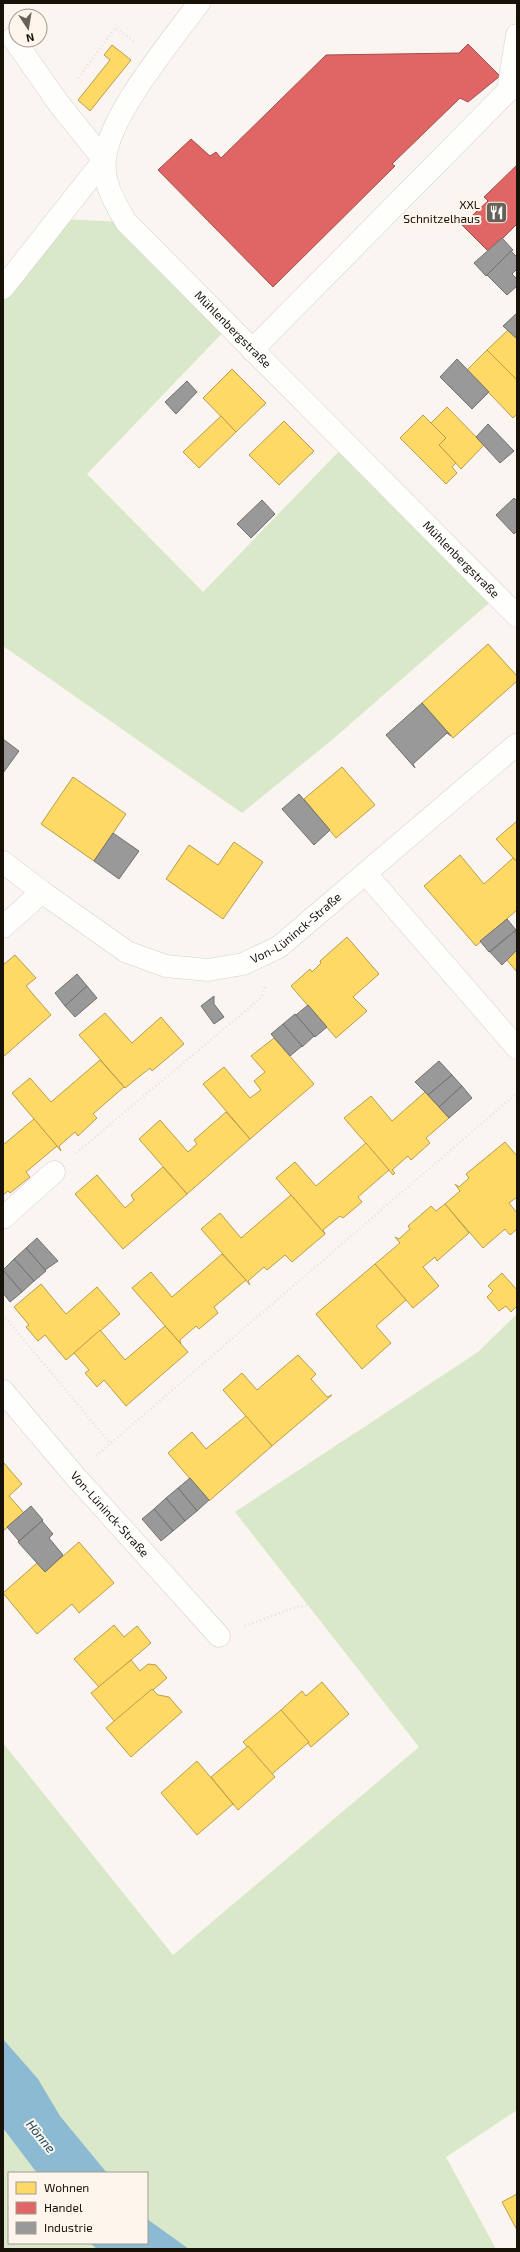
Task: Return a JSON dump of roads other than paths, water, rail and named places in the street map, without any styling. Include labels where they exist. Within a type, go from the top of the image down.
[{"type":"street","name":"Mühlenbergstraße","points":[[199,3],[133,95],[113,130],[104,160],[109,191],[126,222],[517,616]]},
{"type":"street","points":[[252,350],[508,91],[517,35]]},
{"type":"street","points":[[3,288],[104,160],[59,104],[19,48]]},
{"type":"street","name":"Von-Lüninck-Straße","points":[[3,862],[42,892],[127,952],[166,966],[208,970],[243,964],[278,947],[366,874],[517,744]]},
{"type":"street","points":[[366,874],[517,1048]]},
{"type":"street","points":[[3,927],[42,892]]},
{"type":"street","points":[[3,1218],[54,1172]]},
{"type":"street","name":"Von-Lüninck-Straße","points":[[3,1391],[74,1475],[219,1636]]},
{"type":"water","name":"Hönne","points":[[3,2039],[38,2079],[60,2116],[106,2172],[36,2172],[3,2128]]},
{"type":"water","points":[[148,2220],[189,2249],[97,2249],[91,2244],[148,2244]]},
{"type":"place","name":"XXL Schnitzelhaus","points":[[496,212]]}]
